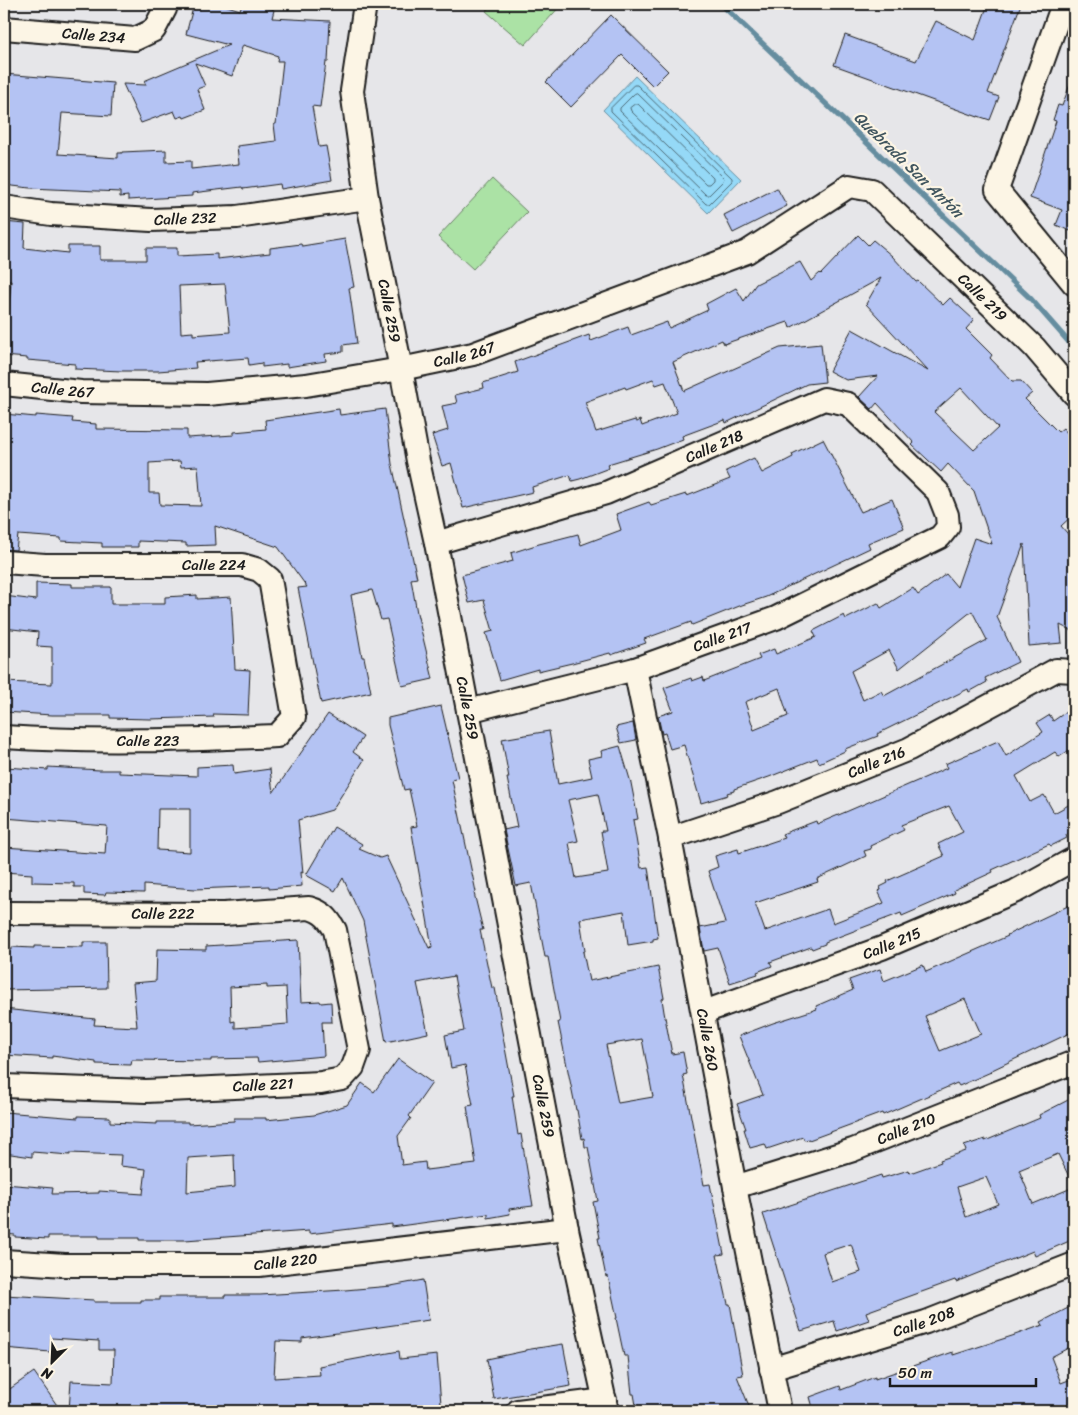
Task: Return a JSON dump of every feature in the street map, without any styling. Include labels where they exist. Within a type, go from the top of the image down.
[{"type":"street","name":"Calle 234","points":[[4,28],[135,39],[154,30],[166,4]]},
{"type":"street","points":[[1063,4],[996,190],[1074,284]]},
{"type":"street","name":"Calle 259","points":[[360,5],[352,92],[366,198],[436,543],[567,1229],[606,1406]]},
{"type":"street","name":"Calle 267","points":[[4,384],[81,392],[207,394],[306,385],[401,369],[473,354],[747,252],[849,186],[872,190],[885,203]]},
{"type":"street","name":"Calle 232","points":[[4,208],[51,214],[161,220],[237,217],[366,198]]},
{"type":"street","name":"Calle 219","points":[[885,203],[1034,346],[1074,394]]},
{"type":"street","name":"Calle 218","points":[[436,543],[606,493],[824,399],[848,404],[938,492],[947,514]]},
{"type":"street","name":"Calle 217","points":[[468,711],[635,668],[776,618],[940,537],[948,528],[947,514]]},
{"type":"street","name":"Calle 224","points":[[4,562],[45,566],[242,565],[259,570],[270,579],[294,717],[287,726]]},
{"type":"street","name":"Calle 260","points":[[635,668],[704,1012],[735,1187],[780,1411]]},
{"type":"street","name":"Calle 216","points":[[670,838],[778,802],[910,749],[1056,670],[1074,671]]},
{"type":"street","name":"Calle 223","points":[[4,737],[56,741],[172,741],[277,736],[287,726]]},
{"type":"street","name":"Calle 215","points":[[704,1012],[882,948],[1016,891],[1074,859]]},
{"type":"street","name":"Calle 222","points":[[4,913],[224,914],[309,908],[320,911]]},
{"type":"street","name":"Calle 221","points":[[4,1086],[146,1091],[321,1083],[342,1079],[353,1067],[359,1050],[335,930],[329,919],[320,911]]},
{"type":"street","name":"Calle 210","points":[[735,1187],[852,1150],[1074,1062]]},
{"type":"street","name":"Calle 220","points":[[4,1261],[65,1265],[259,1264],[567,1229]]},
{"type":"street","name":"Calle 208","points":[[771,1369],[926,1322],[1074,1264]]},
{"type":"street","points":[[518,1411],[606,1406]]},
{"type":"green space","points":[[492,4],[562,4],[525,45],[486,11]]},
{"type":"green space","points":[[492,179],[527,212],[473,269],[438,237]]},
{"type":"water","points":[[635,76],[741,179],[708,213],[603,110]]},
{"type":"building","points":[[194,4],[221,4],[240,10],[242,4],[257,4],[274,10],[272,18],[330,21],[328,62],[326,62],[320,107],[312,106],[319,147],[326,146],[332,180],[281,189],[280,184],[192,193],[192,196],[128,200],[128,196],[120,197],[120,192],[4,185],[4,74],[113,83],[111,116],[62,113],[58,154],[118,158],[118,153],[122,152],[166,150],[166,162],[191,161],[191,169],[239,164],[237,146],[276,141],[274,124],[276,124],[283,61],[277,61],[278,56],[243,45],[232,76],[195,63],[205,86],[197,89],[205,110],[184,118],[183,116],[177,118],[174,111],[141,123],[123,84],[146,85],[144,81],[229,45],[186,34]]},
{"type":"building","points":[[988,4],[1021,4],[988,93],[999,97],[990,120],[834,65],[845,35],[916,61],[936,21],[975,40]]},
{"type":"building","points":[[611,15],[668,71],[653,86],[622,55],[571,107],[546,82]]},
{"type":"building","points":[[1072,79],[1074,79],[1074,220],[1070,231],[1056,225],[1062,210],[1030,198],[1056,121],[1053,120],[1058,105],[1062,106]]},
{"type":"building","points":[[777,188],[787,206],[733,233],[724,215]]},
{"type":"building","points":[[4,222],[25,224],[24,248],[68,253],[68,246],[100,246],[100,260],[146,260],[146,248],[177,248],[177,256],[217,254],[217,259],[270,253],[270,248],[301,244],[302,246],[345,239],[354,287],[349,288],[357,343],[343,345],[343,352],[325,354],[326,361],[287,367],[287,364],[262,367],[262,363],[249,365],[248,358],[195,362],[196,368],[158,371],[75,369],[75,364],[4,356],[4,328],[7,328],[11,281],[4,281]],"holes":[[[225,284],[230,332],[193,335],[193,332],[181,333],[179,286]]]},
{"type":"building","points":[[858,235],[868,245],[873,240],[892,256],[916,282],[918,281],[943,305],[950,298],[974,320],[966,329],[992,355],[990,358],[1012,381],[1021,381],[1032,393],[1025,399],[1058,432],[1063,428],[1074,441],[1074,514],[1061,526],[1074,541],[1074,632],[1060,625],[1062,643],[1029,646],[1024,544],[997,617],[1018,662],[985,678],[987,682],[969,692],[968,689],[877,734],[878,736],[845,749],[845,751],[819,763],[817,758],[734,789],[734,791],[727,793],[728,795],[701,803],[684,745],[670,749],[665,733],[662,734],[658,716],[673,711],[664,688],[691,678],[692,681],[703,677],[704,681],[760,659],[758,655],[774,649],[776,654],[816,637],[813,631],[844,615],[846,619],[878,603],[881,608],[913,588],[918,595],[946,574],[957,587],[974,538],[992,544],[974,491],[948,464],[941,472],[912,445],[914,443],[877,403],[872,409],[859,397],[878,376],[846,380],[829,371],[852,329],[928,371],[866,304],[881,278],[790,328],[788,322],[724,344],[722,340],[673,362],[684,391],[780,348],[821,344],[825,382],[807,384],[726,423],[725,420],[682,436],[683,439],[657,449],[608,464],[609,468],[580,479],[572,481],[570,475],[532,487],[533,492],[463,508],[451,463],[442,466],[432,435],[448,430],[442,406],[457,403],[455,395],[484,388],[483,383],[518,372],[515,362],[589,335],[591,341],[628,327],[631,335],[667,322],[669,328],[708,310],[706,304],[736,288],[744,301],[756,284],[800,262],[811,281],[821,274]],"holes":[[[653,379],[656,385],[665,382],[677,413],[642,426],[640,420],[636,422],[635,420],[596,432],[585,402],[625,387],[626,389]],[[961,388],[998,428],[974,450],[934,412]],[[972,611],[987,640],[884,696],[881,691],[863,700],[851,671],[889,650],[899,669]],[[779,688],[788,716],[754,730],[745,702]]]},
{"type":"building","points":[[339,409],[340,415],[385,409],[392,464],[417,578],[411,579],[417,613],[433,679],[402,686],[387,619],[381,620],[372,590],[351,595],[362,657],[364,657],[371,692],[321,703],[298,588],[307,587],[278,547],[215,526],[216,545],[186,546],[186,543],[138,541],[138,547],[102,547],[102,543],[61,541],[61,538],[18,535],[16,550],[4,549],[4,414],[73,418],[72,422],[96,424],[96,429],[187,430],[187,438],[234,435],[234,432],[266,429],[265,420]],"holes":[[[180,461],[181,467],[198,466],[201,506],[160,505],[159,493],[149,493],[149,463]]]},
{"type":"building","points":[[823,439],[861,512],[892,499],[904,528],[868,543],[870,548],[766,597],[692,625],[691,622],[644,639],[646,643],[611,655],[610,653],[538,671],[538,669],[500,680],[486,633],[493,631],[484,600],[469,603],[462,575],[513,561],[511,553],[539,544],[578,534],[581,545],[621,530],[616,514],[649,502],[651,505],[686,494],[687,496],[730,479],[726,471],[754,458],[762,473],[793,457],[792,454]]},
{"type":"building","points":[[36,583],[72,584],[72,587],[111,587],[111,604],[165,604],[165,597],[197,595],[197,599],[231,597],[235,669],[250,670],[248,715],[213,714],[214,717],[150,719],[110,718],[110,715],[52,715],[4,712],[4,682],[52,684],[52,647],[37,646],[38,632],[4,628],[4,596],[36,600]]},
{"type":"building","points":[[441,706],[458,778],[452,780],[476,892],[474,893],[483,930],[480,930],[492,988],[495,988],[514,1096],[512,1096],[518,1135],[521,1134],[533,1206],[509,1209],[510,1214],[488,1218],[488,1214],[392,1227],[392,1224],[309,1234],[309,1231],[185,1240],[139,1240],[139,1238],[99,1238],[99,1236],[48,1236],[48,1239],[15,1237],[15,1235],[4,1234],[4,1184],[53,1188],[52,1194],[99,1193],[99,1191],[143,1194],[146,1169],[120,1166],[121,1155],[70,1153],[70,1155],[32,1152],[32,1157],[4,1153],[4,1112],[78,1118],[78,1116],[110,1117],[110,1122],[157,1124],[157,1122],[188,1122],[188,1124],[234,1121],[234,1118],[266,1118],[266,1120],[314,1115],[347,1105],[362,1083],[374,1092],[398,1059],[432,1083],[409,1116],[411,1118],[398,1136],[402,1165],[425,1162],[426,1170],[476,1164],[467,1106],[473,1105],[465,1065],[451,1068],[445,1035],[464,1031],[454,976],[417,983],[428,1033],[386,1042],[363,921],[343,878],[335,891],[306,875],[334,827],[362,844],[359,849],[380,858],[386,856],[429,948],[432,947],[411,827],[417,826],[409,789],[404,790],[388,725],[388,718]],"holes":[[[234,1155],[235,1187],[187,1192],[188,1158]]]},
{"type":"building","points":[[1066,712],[1074,726],[1074,747],[1059,757],[1055,752],[1016,776],[1030,802],[1044,795],[1054,813],[1074,802],[1074,831],[1066,835],[1067,838],[1051,846],[1049,844],[992,870],[993,872],[954,890],[955,893],[902,916],[901,913],[825,942],[825,944],[812,949],[811,947],[770,962],[772,966],[757,972],[758,974],[730,983],[718,948],[704,951],[700,928],[725,923],[708,871],[718,867],[715,856],[738,849],[739,853],[784,838],[782,834],[816,821],[817,824],[848,811],[947,768],[945,764],[998,741],[1006,756],[1043,732],[1037,723],[1050,715],[1053,721]],"holes":[[[949,806],[963,832],[938,844],[944,856],[887,881],[888,883],[880,887],[881,890],[878,891],[884,903],[833,923],[828,909],[765,931],[755,903],[818,882],[817,879],[866,856],[864,851],[871,849],[870,846],[904,830],[901,825]]]},
{"type":"building","points":[[328,714],[363,737],[353,752],[364,760],[332,810],[298,820],[303,873],[301,872],[302,886],[269,889],[269,886],[195,889],[144,885],[144,893],[106,892],[105,895],[84,894],[84,887],[74,887],[74,883],[32,882],[32,874],[4,872],[4,847],[105,854],[107,826],[4,818],[5,767],[48,770],[48,767],[119,770],[119,773],[197,776],[197,767],[233,765],[234,774],[270,769],[273,793]],"holes":[[[158,809],[190,809],[190,852],[157,850]]]},
{"type":"building","points":[[633,723],[636,740],[621,743],[616,727]]},
{"type":"building","points":[[549,731],[558,784],[592,777],[588,759],[602,756],[601,751],[620,746],[631,783],[638,819],[633,820],[641,868],[648,867],[658,938],[653,939],[653,941],[628,945],[624,911],[580,919],[585,951],[583,952],[589,981],[658,967],[672,1054],[683,1052],[687,1074],[683,1075],[704,1185],[710,1184],[724,1254],[717,1255],[728,1304],[730,1304],[743,1375],[737,1376],[751,1411],[637,1411],[634,1394],[632,1394],[628,1356],[624,1356],[608,1276],[606,1277],[598,1238],[600,1238],[593,1202],[598,1201],[588,1147],[585,1147],[584,1138],[582,1139],[576,1110],[558,1022],[560,1022],[548,957],[545,957],[531,883],[516,886],[504,830],[517,827],[507,778],[509,778],[502,739]],"holes":[[[598,794],[606,831],[601,831],[608,873],[576,878],[569,843],[578,841],[568,800]],[[642,1039],[653,1097],[618,1103],[606,1045]]]},
{"type":"building","points":[[1070,905],[1074,914],[1074,1031],[991,1072],[959,1086],[957,1083],[883,1115],[882,1113],[809,1140],[804,1140],[803,1137],[767,1149],[765,1144],[750,1148],[744,1129],[746,1129],[737,1104],[763,1095],[739,1036],[817,1009],[816,1006],[853,990],[849,980],[880,969],[884,981],[923,965],[926,972]],"holes":[[[965,999],[981,1034],[940,1051],[925,1016]]]},
{"type":"building","points":[[298,940],[301,1002],[331,1002],[332,1022],[322,1022],[324,1056],[258,1062],[257,1058],[211,1059],[211,1061],[132,1060],[131,1065],[96,1064],[96,1062],[52,1056],[52,1058],[4,1055],[4,1009],[95,1019],[94,1025],[137,1027],[133,983],[156,981],[157,949],[206,950],[206,946]],"holes":[[[267,985],[267,988],[286,987],[288,1024],[235,1028],[235,1021],[231,1022],[230,987]]]},
{"type":"building","points":[[83,942],[106,942],[107,988],[4,990],[4,950],[12,950],[12,947],[34,948],[34,946],[83,947]]},
{"type":"building","points":[[1074,1097],[1074,1187],[1074,1239],[1035,1256],[1033,1251],[956,1282],[955,1280],[866,1312],[869,1320],[837,1331],[834,1321],[801,1331],[763,1214],[881,1175],[882,1178],[909,1170],[910,1173],[941,1162],[940,1160],[966,1151],[964,1146],[985,1139],[985,1141],[1040,1118],[1039,1115]],"holes":[[[1058,1154],[1074,1187],[1033,1204],[1019,1170]],[[986,1177],[998,1204],[966,1217],[957,1187]],[[851,1244],[861,1272],[832,1282],[823,1253]]]},
{"type":"building","points":[[423,1280],[429,1320],[302,1338],[302,1342],[276,1341],[274,1378],[320,1375],[319,1366],[399,1351],[400,1359],[437,1355],[441,1404],[399,1411],[69,1411],[71,1381],[113,1383],[114,1350],[99,1350],[99,1341],[51,1338],[50,1352],[4,1348],[4,1295],[94,1300],[94,1302],[141,1302],[141,1300],[160,1300],[160,1297],[225,1297],[225,1295],[345,1290],[391,1286]]},
{"type":"building","points":[[1074,1305],[1074,1345],[1051,1357],[1061,1383],[1074,1378],[1074,1411],[814,1411],[810,1397],[840,1386],[841,1390],[953,1352],[953,1355],[1012,1336],[1043,1325],[1041,1322]]},
{"type":"building","points":[[563,1344],[571,1386],[494,1399],[487,1359]]},
{"type":"building","points":[[34,1372],[61,1411],[12,1411],[4,1408],[4,1393]]},
{"type":"waterway","name":"Quebrada San Antón","points":[[721,4],[1031,299],[1074,348]]}]
